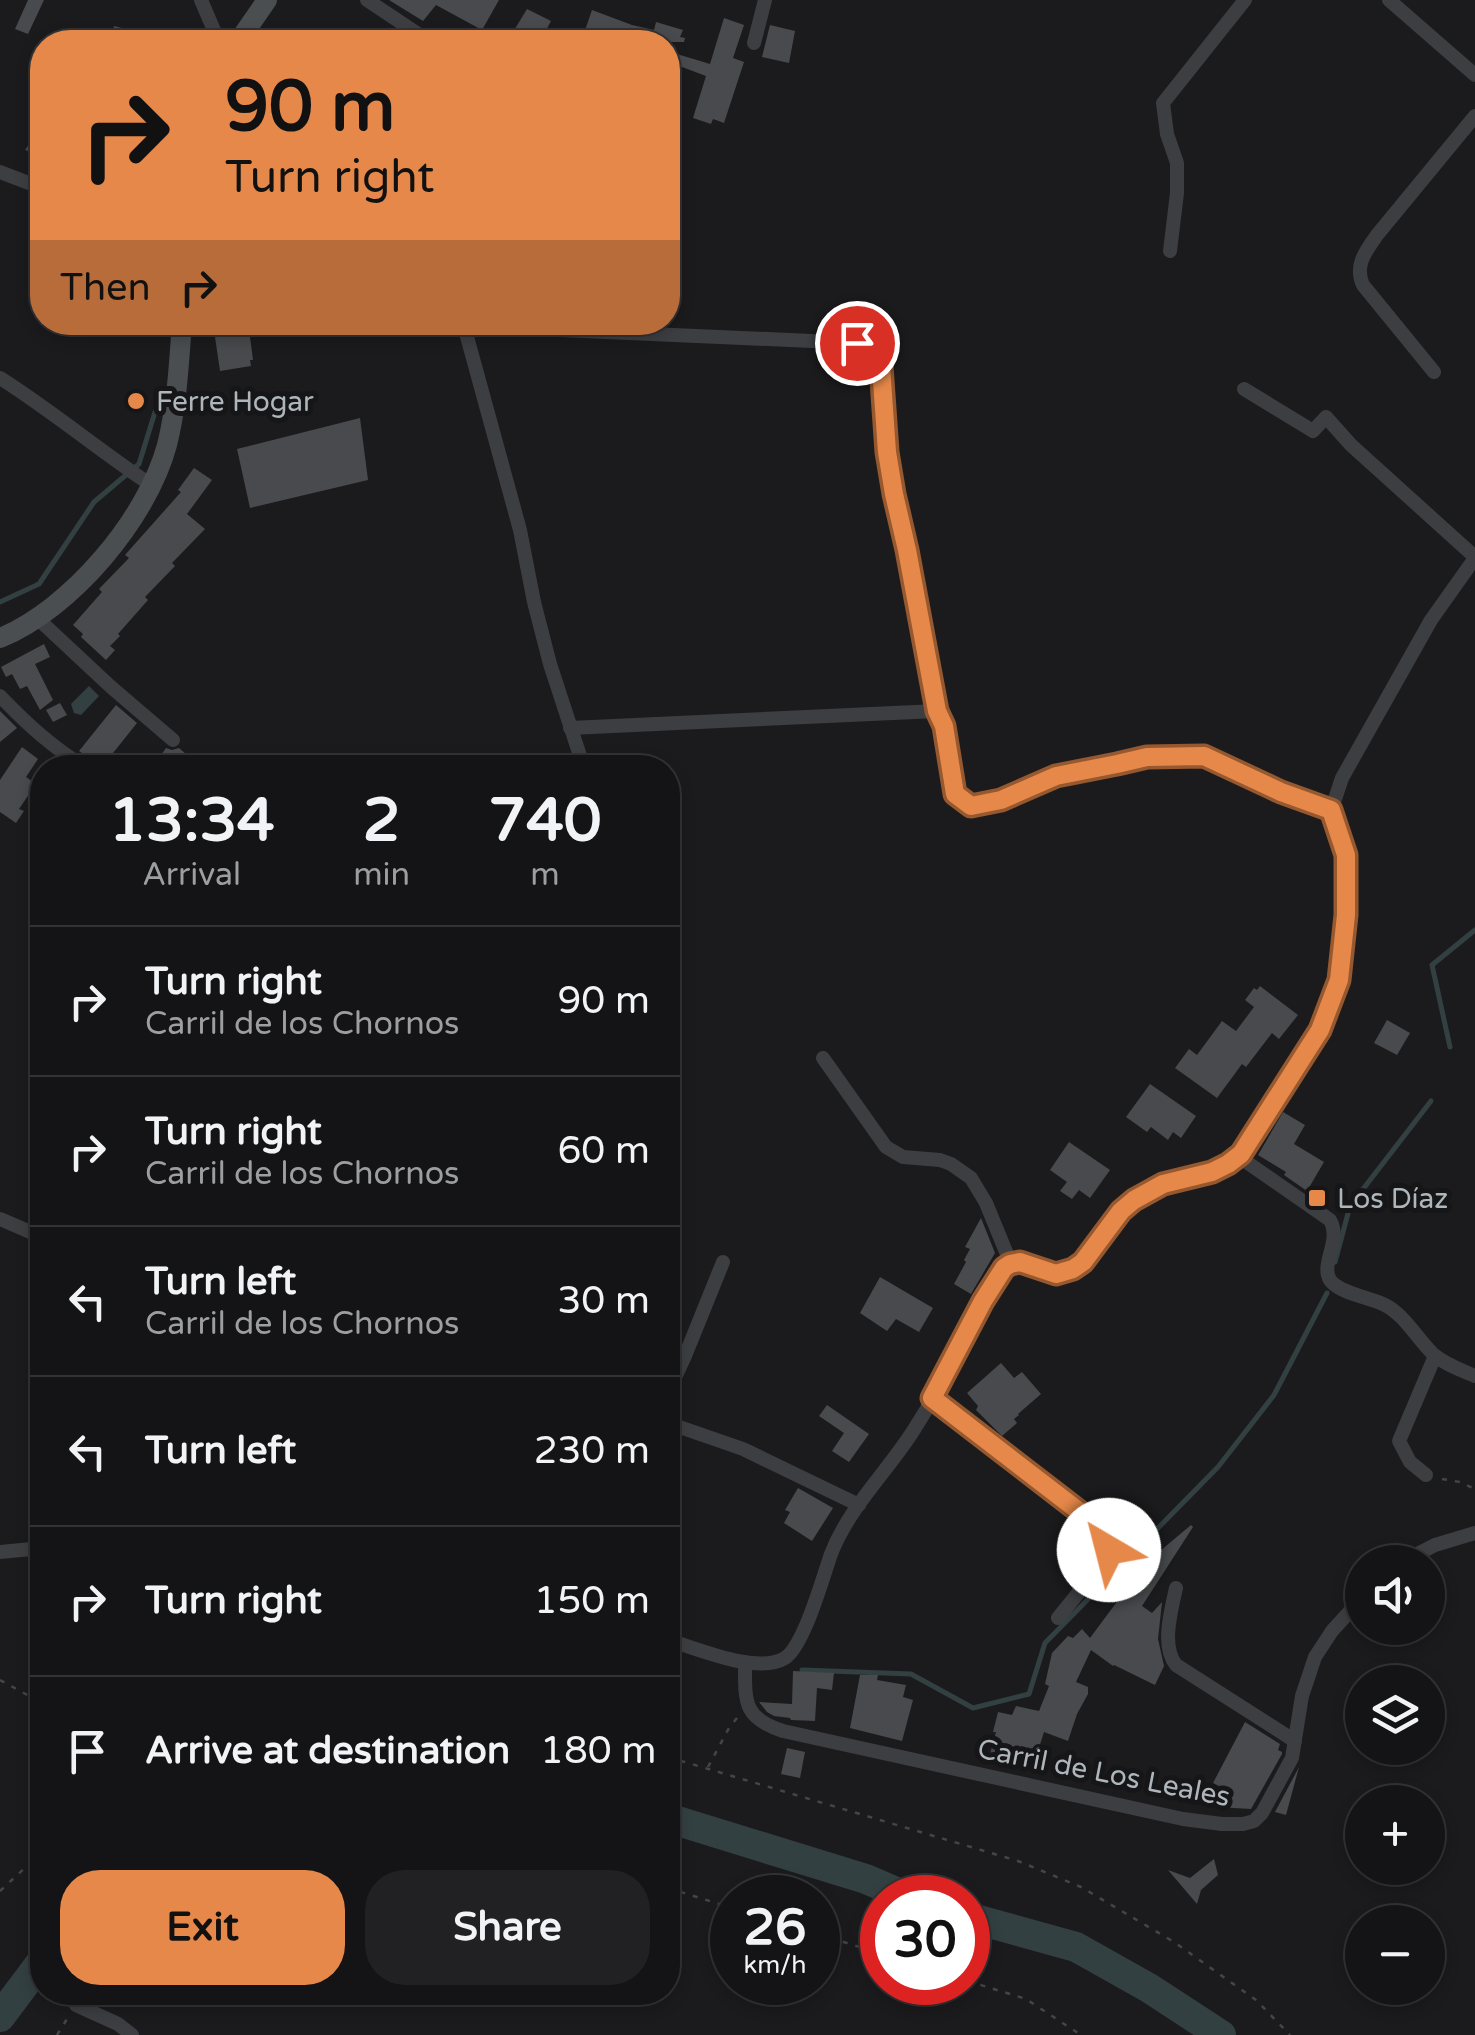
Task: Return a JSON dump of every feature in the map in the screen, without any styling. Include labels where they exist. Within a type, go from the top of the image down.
[{"type":"main road","points":[[246,30],[267,0]]},
{"type":"main road","points":[[0,638],[62,601],[117,539],[143,502],[137,476],[167,446],[181,335]]},
{"type":"street","points":[[201,0],[214,30]]},
{"type":"street","points":[[367,0],[412,30]]},
{"type":"street","points":[[754,42],[764,0]]},
{"type":"street","points":[[1170,251],[1178,194],[1177,163],[1162,103],[1246,0]]},
{"type":"street","points":[[1390,0],[1475,75]]},
{"type":"street","points":[[1434,372],[1363,285],[1358,273],[1377,235],[1475,116]]},
{"type":"street","points":[[0,172],[30,183]]},
{"type":"street","points":[[467,335],[520,530],[542,633],[579,755]]},
{"type":"street","points":[[675,335],[857,343],[873,348],[881,366],[887,452],[937,711],[944,726],[955,794],[971,806],[1001,800],[1056,776],[1147,757],[1204,756],[1331,810]]},
{"type":"street","points":[[0,378],[137,476]]},
{"type":"street","points":[[680,1643],[745,1662],[785,1658],[796,1647],[835,1544],[915,1428],[998,1275],[1010,1264],[1020,1262],[1056,1274],[1073,1269],[1092,1252],[1121,1211],[1150,1189],[1212,1172],[1238,1156],[1320,1030],[1339,980],[1346,915],[1346,855],[1331,810],[1342,778],[1431,620],[1475,558],[1351,446],[1326,417],[1313,431],[1244,389]]},
{"type":"street","points":[[36,617],[173,740]]},
{"type":"street","points":[[0,696],[34,732],[65,755]]},
{"type":"street","points":[[570,728],[937,711]]},
{"type":"street","points":[[822,1058],[886,1147],[904,1157],[940,1160],[971,1178],[986,1203],[1010,1264]]},
{"type":"street","points":[[1238,1156],[1330,1220],[1335,1235],[1330,1282],[1385,1305],[1435,1356],[1475,1376]]},
{"type":"street","points":[[0,1219],[30,1232]]},
{"type":"street","points":[[680,1367],[723,1262]]},
{"type":"street","points":[[1426,1475],[1410,1462],[1399,1441],[1435,1356]]},
{"type":"street","points":[[932,1398],[1098,1526],[1107,1540],[1105,1560],[1058,1618]]},
{"type":"street","points":[[680,1427],[743,1449],[859,1505]]},
{"type":"street","points":[[1438,1545],[1475,1532]]},
{"type":"street","points":[[0,1552],[30,1549]]},
{"type":"street","points":[[1176,1588],[1170,1613],[1171,1658],[1186,1672],[1296,1741]]},
{"type":"street","name":"Carril de Los Leales","points":[[748,1708],[766,1726],[783,1731],[1164,1814],[1243,1824],[1262,1813],[1292,1758],[1302,1696],[1315,1657],[1345,1616]]},
{"type":"street","points":[[745,1662],[748,1708]]},
{"type":"street","points":[[76,2005],[118,2024],[132,2035]]},
{"type":"path","points":[[1426,1475],[1475,1489]]},
{"type":"path","points":[[0,1680],[30,1697]]},
{"type":"path","points":[[708,1769],[729,1728],[748,1708]]},
{"type":"path","points":[[680,1761],[1018,1860],[1081,1886],[1174,1942],[1256,2000],[1290,2035]]},
{"type":"path","points":[[0,1891],[30,1863]]},
{"type":"path","points":[[680,1892],[710,1901]]},
{"type":"path","points":[[990,1988],[1026,1999],[1080,2035]]},
{"type":"shaded area","points":[[89,686],[99,696],[81,715],[74,713],[71,704]]},
{"type":"building","points":[[28,0],[44,0],[28,34],[15,29]]},
{"type":"building","points":[[389,0],[499,0],[482,30],[436,5],[423,21]]},
{"type":"building","points":[[527,9],[551,21],[546,30],[514,30]]},
{"type":"building","points":[[592,10],[654,30],[585,30]]},
{"type":"building","points":[[724,18],[744,25],[733,58],[744,62],[724,123],[713,119],[711,124],[693,118],[706,76],[680,66],[680,55],[710,64]]},
{"type":"building","points":[[656,22],[683,30],[680,37],[680,30],[654,30]]},
{"type":"building","points":[[770,25],[795,31],[789,63],[762,57]]},
{"type":"building","points":[[250,335],[251,366],[220,371],[215,337]]},
{"type":"building","points":[[360,418],[368,480],[250,508],[237,449]]},
{"type":"building","points":[[194,468],[212,480],[187,514],[205,529],[145,597],[148,600],[118,634],[110,646],[115,650],[106,660],[73,625],[102,592],[99,589],[129,558],[125,555],[181,492],[178,490]]},
{"type":"building","points":[[44,644],[50,657],[35,664],[53,700],[40,710],[27,686],[20,689],[12,674],[6,677],[1,667]]},
{"type":"building","points":[[60,703],[67,715],[53,722],[46,710]]},
{"type":"building","points":[[116,705],[137,723],[111,755],[85,755],[79,751]]},
{"type":"building","points":[[0,711],[17,728],[0,742]]},
{"type":"building","points":[[22,747],[33,755],[26,777],[30,780],[30,793],[19,809],[24,811],[16,823],[0,812],[0,780]]},
{"type":"building","points":[[166,748],[179,748],[187,755],[161,755]]},
{"type":"building","points":[[1260,986],[1298,1015],[1279,1039],[1272,1033],[1217,1098],[1175,1068],[1189,1049],[1197,1055],[1222,1021],[1236,1031],[1254,1007],[1245,1000]]},
{"type":"building","points":[[1387,1020],[1410,1033],[1397,1055],[1374,1043]]},
{"type":"building","points":[[1150,1084],[1196,1116],[1181,1138],[1173,1132],[1168,1140],[1151,1127],[1147,1132],[1126,1117]]},
{"type":"building","points":[[1283,1112],[1305,1125],[1294,1144],[1324,1162],[1307,1191],[1258,1155]]},
{"type":"building","points":[[1069,1142],[1110,1170],[1090,1198],[1079,1190],[1072,1199],[1060,1191],[1067,1182],[1050,1170]]},
{"type":"building","points":[[981,1218],[995,1253],[971,1294],[954,1284],[970,1249],[965,1247]]},
{"type":"building","points":[[880,1277],[933,1308],[919,1332],[896,1319],[887,1331],[860,1313]]},
{"type":"building","points":[[1001,1363],[1014,1378],[1022,1372],[1041,1394],[1018,1414],[1014,1419],[1017,1423],[1002,1436],[976,1410],[978,1406],[967,1393]]},
{"type":"building","points":[[827,1405],[869,1434],[849,1462],[832,1451],[844,1433],[819,1416]]},
{"type":"building","points":[[798,1488],[833,1508],[812,1541],[784,1523],[790,1512],[785,1510]]},
{"type":"building","points":[[1191,1525],[1142,1606],[1152,1613],[1162,1602],[1158,1639],[1164,1666],[1155,1685],[1113,1666],[1091,1650],[1076,1682],[1088,1687],[1088,1694],[1068,1741],[1044,1732],[1037,1754],[1016,1749],[1012,1764],[989,1758],[998,1712],[1012,1715],[1016,1706],[1039,1711],[1049,1686],[1045,1684],[1052,1653],[1068,1636],[1073,1638],[1082,1629],[1090,1638],[1116,1603],[1158,1559],[1154,1556]]},
{"type":"building","points":[[793,1671],[834,1673],[832,1690],[817,1688],[815,1721],[774,1716],[759,1702],[792,1704]]},
{"type":"building","points":[[860,1675],[878,1675],[877,1680],[906,1685],[903,1697],[913,1700],[902,1741],[850,1728]]},
{"type":"building","points":[[1245,1722],[1280,1744],[1278,1750],[1282,1754],[1251,1809],[1216,1807],[1218,1801],[1214,1797],[1219,1786],[1213,1783]]},
{"type":"building","points":[[787,1748],[805,1752],[800,1778],[781,1774]]},
{"type":"building","points":[[1299,1767],[1286,1815],[1275,1812]]},
{"type":"building","points":[[1214,1859],[1218,1875],[1201,1890],[1197,1904],[1168,1870],[1190,1878]]},
{"type":"waterway","points":[[0,602],[39,584],[94,502],[139,464],[155,412]]},
{"type":"waterway","points":[[1450,1047],[1432,965],[1475,930]]},
{"type":"waterway","points":[[1335,1262],[1350,1206],[1431,1101]]},
{"type":"waterway","points":[[802,1670],[911,1674],[973,1708],[1029,1694],[1045,1643],[1218,1467],[1274,1395],[1327,1293]]},
{"type":"waterway","points":[[680,1822],[860,1877]]},
{"type":"waterway","points":[[990,1923],[1076,1947],[1221,2035]]},
{"type":"waterway","points":[[0,2017],[30,1977]]},
{"type":"place","name":"Ferre Hogar","points":[[136,401]]},
{"type":"place","name":"Los Díaz","points":[[1317,1198]]},
{"type":"route","points":[[857,343],[873,348],[881,366],[894,494],[955,794],[971,806],[1001,800],[1056,776],[1147,757],[1204,756],[1331,810],[1346,855],[1346,915],[1339,980],[1320,1030],[1241,1154],[1212,1172],[1150,1189],[1121,1211],[1092,1252],[1073,1269],[1056,1274],[1020,1262],[1004,1268],[932,1398],[1098,1526],[1109,1550]]}]
